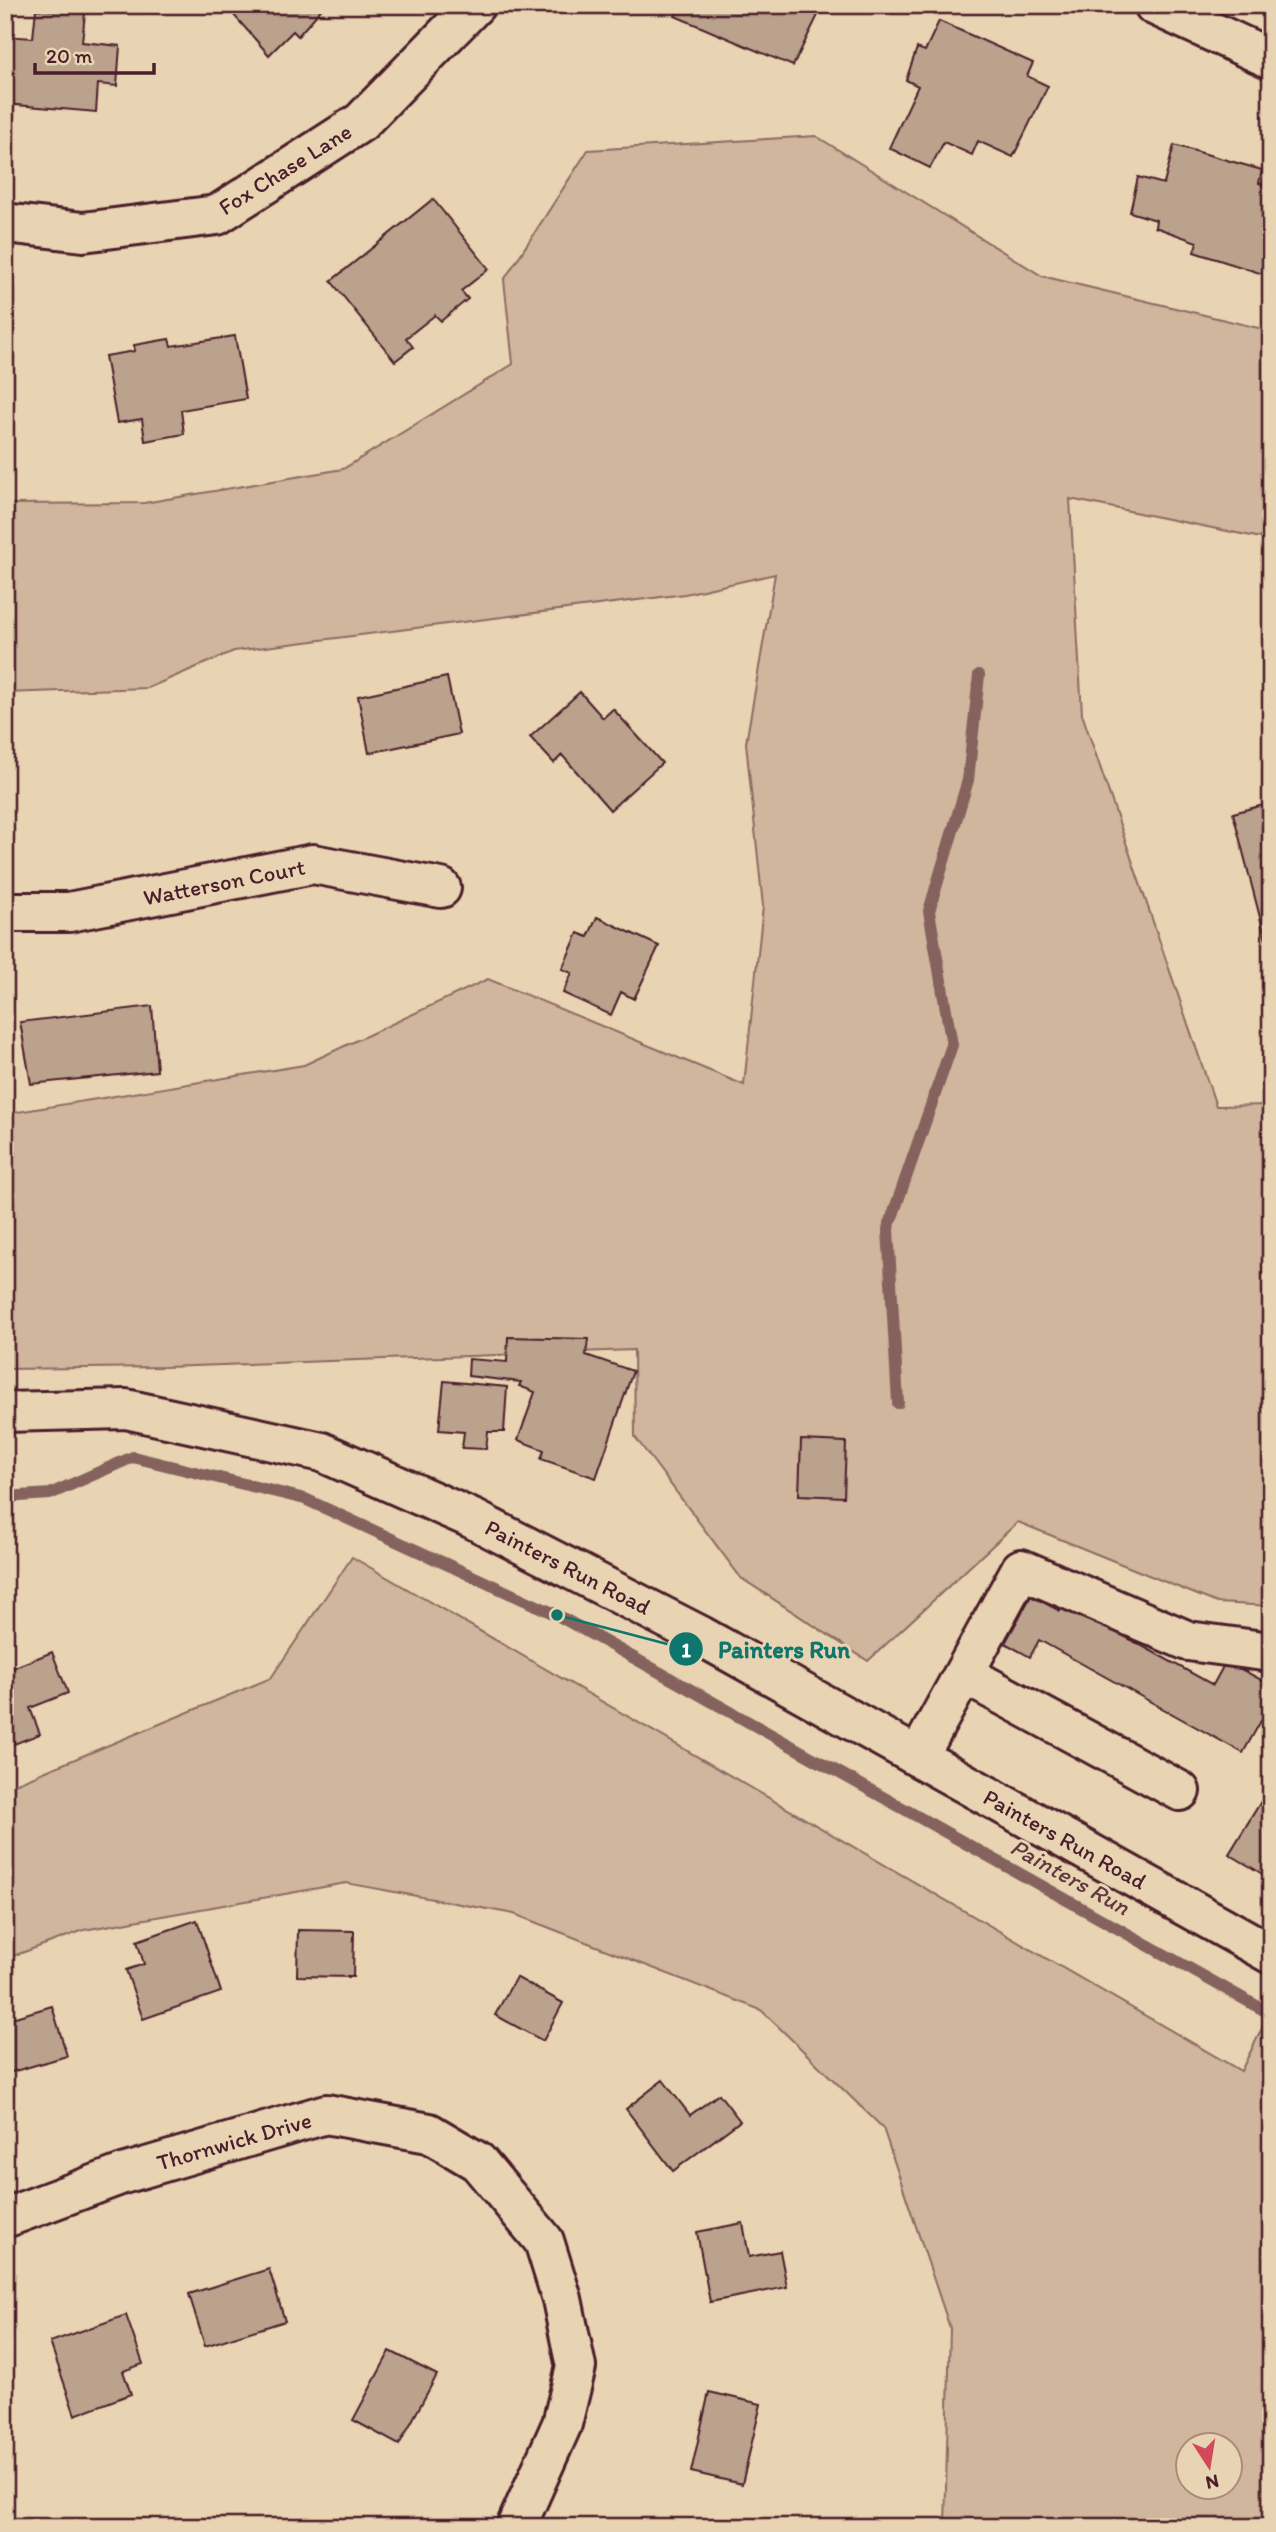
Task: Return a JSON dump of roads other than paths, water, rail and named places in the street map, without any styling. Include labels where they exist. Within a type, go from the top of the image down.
[{"type":"street","name":"Fox Chase Lane","points":[[5,223],[83,232],[217,215],[361,122],[475,5]]},
{"type":"street","points":[[1154,5],[1271,59]]},
{"type":"street","name":"Watterson Court","points":[[5,912],[69,912],[313,864],[442,888]]},
{"type":"street","name":"Painters Run Road","points":[[5,1412],[126,1409],[322,1452],[473,1519],[629,1599],[1271,1954]]},
{"type":"street","points":[[918,1757],[1021,1569],[1188,1641],[1271,1652]]},
{"type":"street","points":[[964,1674],[1180,1791]]},
{"type":"street","name":"Thornwick Drive","points":[[5,2218],[123,2174],[326,2114],[429,2133],[478,2162],[544,2241],[562,2300],[576,2367],[562,2424],[516,2527]]},
{"type":"waterway","points":[[898,1403],[888,1229],[952,1045],[929,911],[968,780],[979,675]]},
{"type":"waterway","name":"Painters Run","points":[[5,1497],[50,1494],[133,1457],[305,1499],[557,1615],[1271,2014]]},
{"type":"place","name":"Painters Run","points":[[557,1615]]}]
